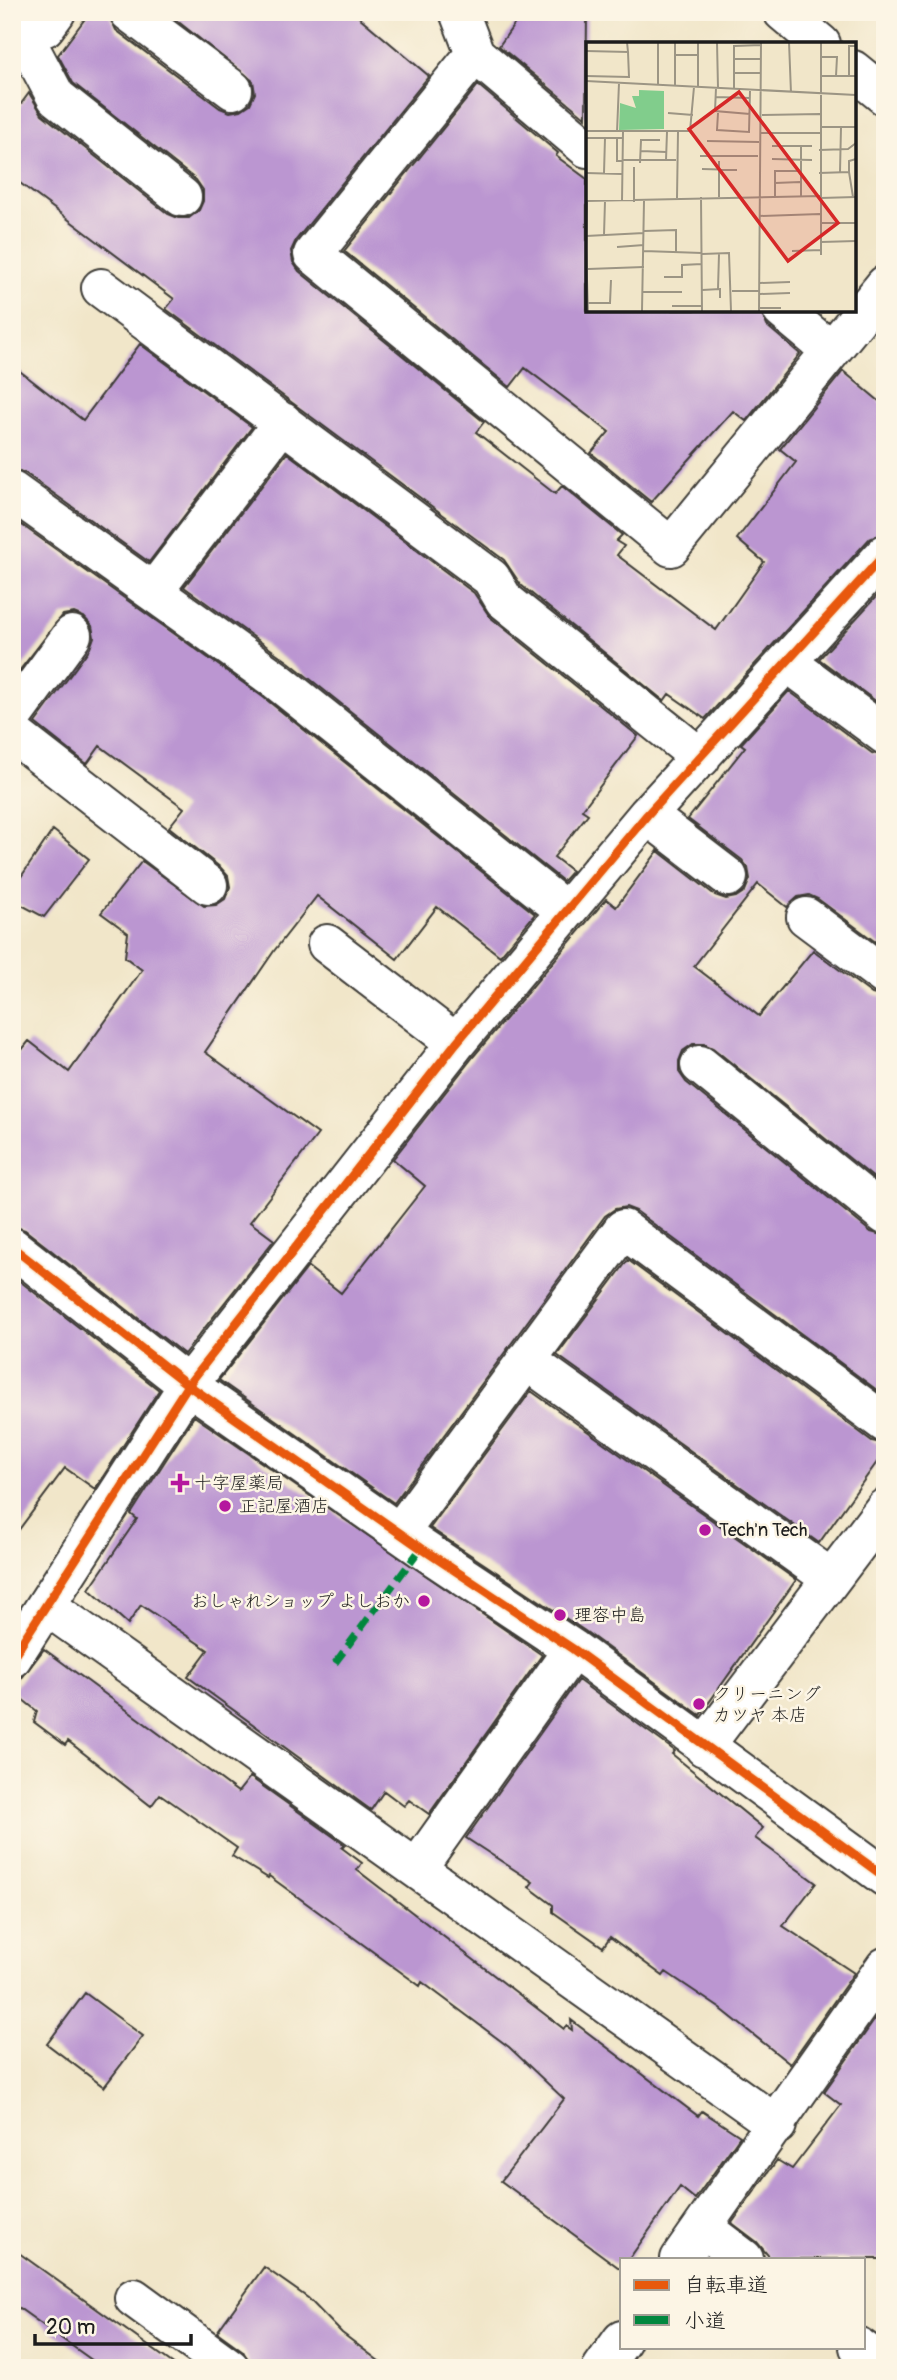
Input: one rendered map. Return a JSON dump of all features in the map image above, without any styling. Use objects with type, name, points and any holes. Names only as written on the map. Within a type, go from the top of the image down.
[{"type":"street","points":[[56,12],[45,27],[16,30],[55,97],[182,197]]},
{"type":"street","points":[[129,12],[233,90]]},
{"type":"street","points":[[459,12],[475,54],[586,147]]},
{"type":"street","points":[[783,12],[819,42]]},
{"type":"street","points":[[475,54],[313,254],[671,547],[885,285]]},
{"type":"street","points":[[855,72],[885,96]]},
{"type":"street","points":[[101,288],[491,578],[504,600],[701,758]]},
{"type":"street","points":[[784,312],[831,351]]},
{"type":"street","points":[[153,592],[283,422]]},
{"type":"street","points":[[12,491],[276,680],[566,911]]},
{"type":"street","points":[[12,1658],[48,1607],[188,1385],[456,1043],[647,815],[885,554]]},
{"type":"street","points":[[12,717],[72,635]]},
{"type":"street","points":[[788,663],[885,735]]},
{"type":"street","points":[[12,733],[208,885]]},
{"type":"street","points":[[647,815],[728,877]]},
{"type":"street","points":[[806,917],[885,976]]},
{"type":"street","points":[[327,944],[456,1043]]},
{"type":"street","points":[[700,1065],[885,1215]]},
{"type":"street","points":[[400,1532],[623,1229],[885,1423]]},
{"type":"street","points":[[12,1247],[188,1385],[573,1649],[885,1877]]},
{"type":"street","points":[[526,1360],[829,1577]]},
{"type":"street","points":[[704,1747],[829,1577],[885,1508]]},
{"type":"street","points":[[48,1607],[418,1867],[777,2125]]},
{"type":"street","points":[[418,1867],[573,1649]]},
{"type":"street","points":[[681,2258],[777,2125],[885,1967]]},
{"type":"street","points":[[703,2228],[743,2258]]},
{"type":"street","points":[[134,2298],[230,2368]]},
{"type":"street","points":[[602,2368],[620,2343]]},
{"type":"street","points":[[860,2348],[885,2366]]},
{"type":"building","points":[[90,12],[108,12],[116,30],[220,108],[230,112],[241,110],[250,104],[255,93],[253,81],[166,12],[353,12],[429,76],[296,240],[291,251],[293,262],[299,271],[484,422],[476,432],[555,494],[562,486],[622,535],[616,541],[624,546],[617,555],[716,630],[764,562],[737,539],[796,462],[780,449],[843,371],[885,406],[885,533],[869,539],[705,719],[669,694],[664,701],[521,585],[504,560],[166,309],[174,299],[12,177],[12,116],[29,93],[42,114],[168,214],[189,218],[199,210],[203,201],[203,190],[196,180],[73,83],[58,55]]},
{"type":"building","points":[[523,12],[587,12],[586,118],[499,46]]},
{"type":"building","points":[[478,85],[558,153],[556,156],[586,178],[586,312],[762,312],[767,326],[800,354],[746,421],[733,411],[651,502],[591,453],[609,432],[525,368],[510,387],[344,251]]},
{"type":"building","points":[[140,344],[252,427],[149,562],[25,473],[12,469],[12,365],[83,420]]},
{"type":"building","points":[[287,453],[474,593],[490,617],[638,736],[582,810],[588,814],[554,857],[572,871],[563,881],[290,663],[184,587]]},
{"type":"building","points":[[12,518],[263,697],[535,914],[500,956],[437,907],[397,959],[317,896],[274,951],[205,1052],[318,1134],[250,1222],[274,1240],[184,1354],[25,1230],[12,1226],[12,1062],[29,1041],[69,1072],[142,970],[125,957],[128,933],[101,913],[142,861],[204,906],[216,905],[225,899],[230,887],[228,876],[221,868],[169,827],[184,808],[100,746],[87,764],[35,723],[90,648],[94,637],[92,626],[84,617],[74,613],[63,615],[12,680]]},
{"type":"building","points":[[885,587],[885,708],[819,659]]},
{"type":"building","points":[[789,691],[872,753],[885,756],[885,949],[818,899],[809,895],[798,897],[787,907],[758,884],[694,966],[759,1016],[813,950],[872,994],[885,997],[885,1187],[713,1048],[704,1044],[693,1044],[683,1051],[679,1072],[686,1082],[871,1232],[885,1236],[885,1396],[636,1211],[626,1207],[615,1209],[605,1216],[394,1503],[219,1380],[308,1267],[341,1293],[425,1186],[393,1159],[473,1057],[606,899],[616,907],[658,851],[715,895],[726,899],[745,891],[750,879],[748,868],[742,860],[688,819],[745,747],[741,744]]},
{"type":"building","points":[[53,830],[89,859],[44,917],[12,900],[12,890]]},
{"type":"building","points":[[628,1260],[872,1441],[885,1444],[885,1451],[819,1543],[557,1355]]},
{"type":"building","points":[[12,1275],[159,1390],[95,1489],[65,1468],[12,1539]]},
{"type":"building","points":[[531,1391],[796,1580],[700,1715],[585,1631],[430,1528]]},
{"type":"building","points":[[194,1416],[542,1655],[429,1814],[409,1800],[404,1806],[384,1791],[371,1810],[188,1677],[208,1650],[141,1605],[128,1624],[89,1589],[137,1519],[131,1514]]},
{"type":"building","points":[[44,1649],[238,1792],[250,1777],[345,1845],[342,1848],[362,1863],[357,1870],[564,2029],[566,2026],[572,2030],[571,2020],[698,2116],[702,2111],[740,2136],[695,2199],[680,2187],[630,2258],[620,2258],[620,2269],[501,2181],[564,2099],[509,2047],[422,1982],[420,1986],[269,1876],[268,1878],[232,1856],[237,1848],[160,1794],[151,1806],[68,1741],[65,1745],[34,1722],[37,1711],[12,1691]]},
{"type":"building","points":[[578,1680],[675,1751],[672,1754],[763,1828],[755,1838],[816,1883],[783,1926],[854,1973],[790,2064],[721,2009],[666,1972],[663,1976],[610,1937],[603,1947],[553,1912],[553,1905],[529,1887],[533,1882],[466,1838]]},
{"type":"building","points":[[85,1993],[143,2036],[104,2087],[47,2044]]},
{"type":"building","points":[[885,2005],[885,2259],[770,2258],[757,2242],[732,2223],[777,2160],[792,2169],[841,2105],[824,2092]]},
{"type":"building","points":[[12,2248],[179,2368],[103,2368],[12,2303]]},
{"type":"building","points":[[264,2267],[308,2298],[342,2333],[388,2368],[251,2368],[243,2351],[217,2332]]},
{"type":"marked path","points":[[335,1663],[421,1548]]},
{"type":"cycle path","points":[[12,1658],[188,1385],[456,1043],[647,815],[885,554]]},
{"type":"cycle path","points":[[12,1247],[188,1385],[421,1548],[573,1649],[885,1877]]},
{"type":"place","name":"十字屋薬局","points":[[180,1483]]},
{"type":"place","name":"正記屋酒店","points":[[225,1506]]},
{"type":"place","name":"Tech'n Tech","points":[[705,1530]]},
{"type":"place","name":"おしゃれショップ よしおか","points":[[424,1601]]},
{"type":"place","name":"理容中島","points":[[560,1615]]},
{"type":"place","name":"クリーニング カツヤ 本店","points":[[699,1704]]}]
